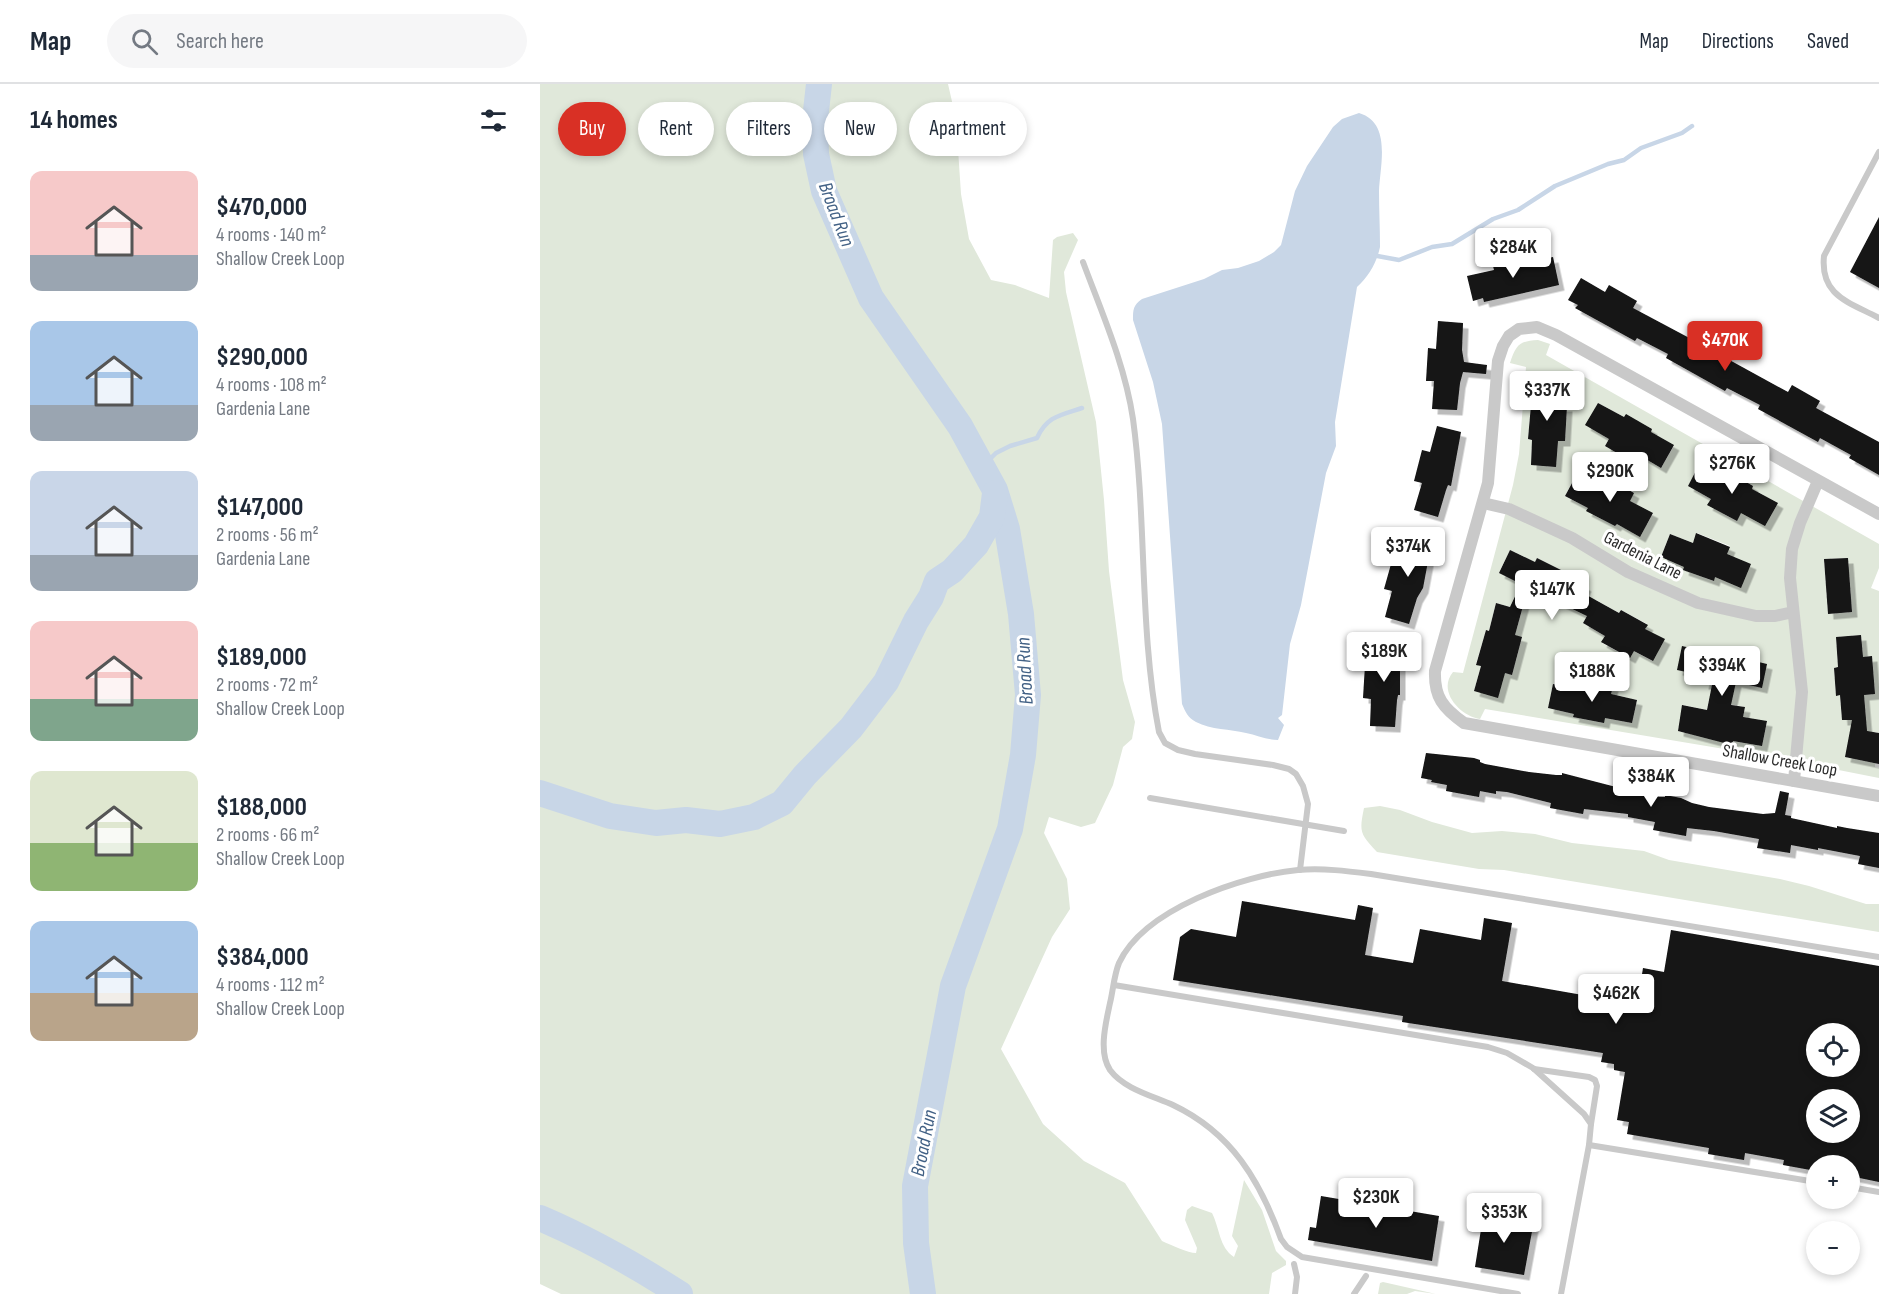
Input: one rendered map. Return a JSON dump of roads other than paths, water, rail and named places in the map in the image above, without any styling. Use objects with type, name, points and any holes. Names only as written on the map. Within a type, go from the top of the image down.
[{"type":"street","name":"Shallow Creek Loop","points":[[1879,514],[1556,335],[1537,327],[1519,328],[1509,336],[1498,361],[1488,483],[1435,671],[1434,684],[1438,698],[1448,712],[1464,723],[1879,796]]},
{"type":"street","points":[[1794,781],[1802,692],[1790,578],[1792,549],[1800,523],[1818,481]]},
{"type":"street","name":"Gardenia Lane","points":[[1483,502],[1509,509],[1572,538],[1628,572],[1698,603],[1756,616],[1793,612]]},
{"type":"lane","points":[[1879,152],[1824,256],[1823,272],[1828,285],[1839,296],[1879,318]]},
{"type":"lane","points":[[1083,262],[1120,365],[1132,416],[1147,632],[1160,732],[1165,743],[1178,750],[1289,768],[1296,774],[1308,798],[1300,870]]},
{"type":"lane","points":[[1150,798],[1344,831]]},
{"type":"lane","points":[[1518,1294],[1296,1255],[1281,1239],[1252,1174],[1222,1139],[1189,1114],[1137,1090],[1121,1080],[1110,1069],[1104,1049],[1105,1038],[1118,965],[1126,951],[1164,916],[1184,904],[1262,876],[1300,870],[1334,869],[1879,957]]},
{"type":"lane","points":[[1114,985],[1488,1047],[1507,1053],[1533,1068],[1584,1114],[1591,1124]]},
{"type":"lane","points":[[1533,1068],[1589,1077],[1595,1080],[1597,1086],[1589,1145],[1561,1294]]},
{"type":"lane","points":[[1589,1145],[1806,1180]]},
{"type":"lane","points":[[1860,1189],[1879,1192]]},
{"type":"lane","points":[[1294,1264],[1295,1294]]},
{"type":"lane","points":[[1354,1294],[1366,1276]]},
{"type":"water","points":[[1359,113],[1369,118],[1376,126],[1382,146],[1379,191],[1380,247],[1372,269],[1357,287],[1335,422],[1336,446],[1326,473],[1301,605],[1290,644],[1282,715],[1278,718],[1284,725],[1278,740],[1274,740],[1202,725],[1189,716],[1182,704],[1162,424],[1153,382],[1133,320],[1133,311],[1142,299],[1204,279],[1222,270],[1238,268],[1259,261],[1274,252],[1281,245],[1295,191],[1307,166],[1333,127],[1342,119]]},
{"type":"waterway","name":"Broad Run","points":[[819,84],[815,120],[816,154],[824,191],[871,298],[960,426],[995,490],[1007,529],[1021,614],[1028,695],[1023,755],[1010,829],[953,986],[915,1186],[916,1243],[923,1294]]},
{"type":"waterway","points":[[1372,255],[1399,260],[1432,247],[1452,244],[1493,219],[1518,210],[1555,186],[1608,164],[1624,160],[1641,148],[1682,133],[1692,126]]},
{"type":"waterway","points":[[983,466],[996,453],[1037,438],[1045,425],[1055,417],[1082,408]]},
{"type":"waterway","points":[[540,793],[610,816],[656,823],[686,820],[720,824],[754,817],[782,803],[805,775],[851,728],[886,682],[916,621],[931,597],[937,581],[952,571],[976,545],[992,517],[995,493]]},
{"type":"waterway","points":[[540,1218],[612,1253],[680,1294]]}]
